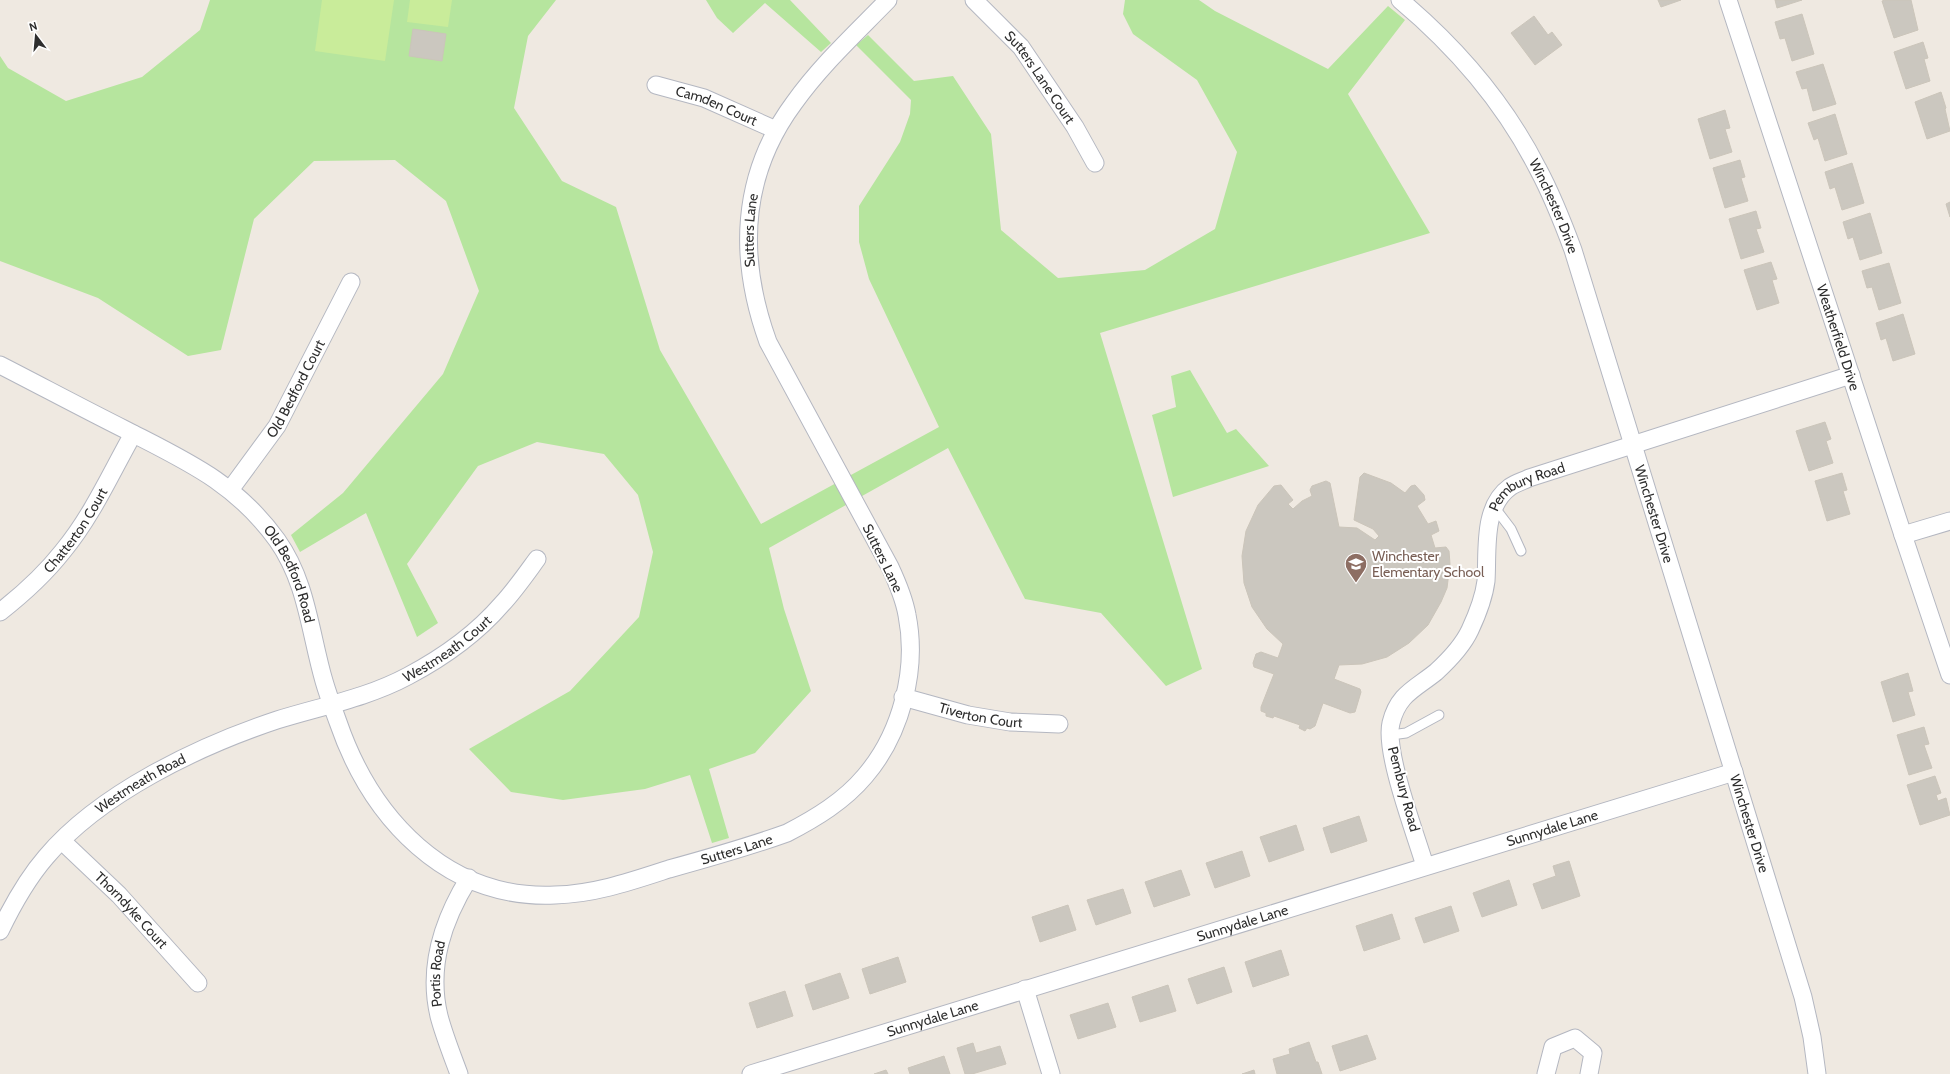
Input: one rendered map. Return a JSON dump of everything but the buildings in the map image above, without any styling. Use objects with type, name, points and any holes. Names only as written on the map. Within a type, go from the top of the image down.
[{"type":"street","name":"Sutters Lane","points":[[469,878],[495,888],[524,894],[553,895],[578,893],[618,885],[787,833],[830,808],[865,776],[890,738],[898,719],[909,672],[910,644],[907,616],[900,588],[890,566],[768,342],[754,297],[749,257],[750,209],[760,165],[776,130],[793,103],[810,82],[888,0]]},
{"type":"street","name":"Sutters Lane Court","points":[[974,0],[1021,47],[1075,127],[1095,163]]},
{"type":"street","name":"Winchester Drive","points":[[1400,0],[1440,36],[1475,74],[1507,116],[1538,168],[1556,205],[1573,250],[1634,445],[1803,997],[1812,1037],[1817,1074]]},
{"type":"street","name":"Weatherfield Drive","points":[[1728,0],[1950,674]]},
{"type":"street","name":"Camden Court","points":[[656,85],[704,98],[776,130]]},
{"type":"street","name":"Old Bedford Court","points":[[230,490],[277,426],[351,282]]},
{"type":"street","name":"Old Bedford Road","points":[[0,365],[191,463],[230,490],[254,510],[279,542],[294,570],[305,598],[324,681],[344,740],[356,767],[371,793],[388,816],[409,840],[425,854],[448,869],[469,878]]},
{"type":"street","name":"Pembury Road","points":[[1425,866],[1391,753],[1390,724],[1404,694],[1436,672],[1454,654],[1470,632],[1480,607],[1486,582],[1486,545],[1490,521],[1497,502],[1510,487],[1529,478],[1851,375]]},
{"type":"street","name":"Chatterton Court","points":[[0,612],[18,598],[48,569],[68,545],[94,506],[133,434]]},
{"type":"street","points":[[1903,535],[1950,521]]},
{"type":"street","name":"Westmeath Court","points":[[332,705],[355,699],[408,676],[453,648],[479,627],[502,605],[537,559]]},
{"type":"street","name":"Tiverton Court","points":[[903,698],[968,715],[1010,722],[1059,724]]},
{"type":"street","name":"Westmeath Road","points":[[0,931],[22,890],[47,856],[62,840],[90,815],[116,797],[190,756],[252,729],[332,705]]},
{"type":"street","name":"Sunnydale Lane","points":[[751,1074],[1734,772]]},
{"type":"street","name":"Thorndyke Court","points":[[62,840],[119,895],[198,983]]},
{"type":"street","name":"Portis Road","points":[[459,1074],[439,1015],[435,993],[435,971],[436,960],[446,921],[469,878]]},
{"type":"street","points":[[1025,990],[1051,1074]]},
{"type":"street","points":[[1546,1074],[1553,1047],[1575,1038],[1593,1053],[1589,1074]]},
{"type":"lane","points":[[1495,508],[1511,529],[1521,551]]},
{"type":"lane","points":[[1391,735],[1406,733],[1439,715]]},
{"type":"green space","points":[[210,0],[556,0],[528,36],[514,108],[562,181],[616,207],[660,350],[761,524],[939,427],[869,279],[859,242],[859,206],[900,142],[910,114],[911,100],[856,45],[868,35],[914,81],[953,76],[991,134],[1001,230],[1058,278],[1145,270],[1215,229],[1237,152],[1197,80],[1133,34],[1123,14],[1125,0],[1199,0],[1215,11],[1328,69],[1388,6],[1405,20],[1348,94],[1430,233],[1100,333],[1202,669],[1166,686],[1101,613],[1025,599],[948,448],[769,548],[784,609],[811,691],[755,753],[709,769],[729,838],[712,843],[690,775],[645,789],[563,800],[511,792],[469,749],[570,691],[639,617],[653,552],[638,495],[604,454],[537,442],[478,466],[407,564],[438,623],[417,637],[366,513],[300,552],[291,535],[343,493],[443,374],[479,291],[446,201],[395,160],[314,161],[254,219],[221,350],[188,356],[98,298],[0,261],[0,56],[8,68],[66,101],[142,77],[200,30]]},
{"type":"green space","points":[[322,0],[394,0],[385,61],[315,51]]},
{"type":"green space","points":[[410,0],[452,0],[448,27],[407,22]]},
{"type":"green space","points":[[706,0],[790,0],[831,43],[821,52],[765,3],[733,33],[717,18]]},
{"type":"green space","points":[[1190,370],[1227,433],[1236,429],[1269,466],[1173,497],[1152,415],[1176,407],[1171,376]]},
{"type":"place","name":"Winchester Elementary School","points":[[1356,584]]}]
